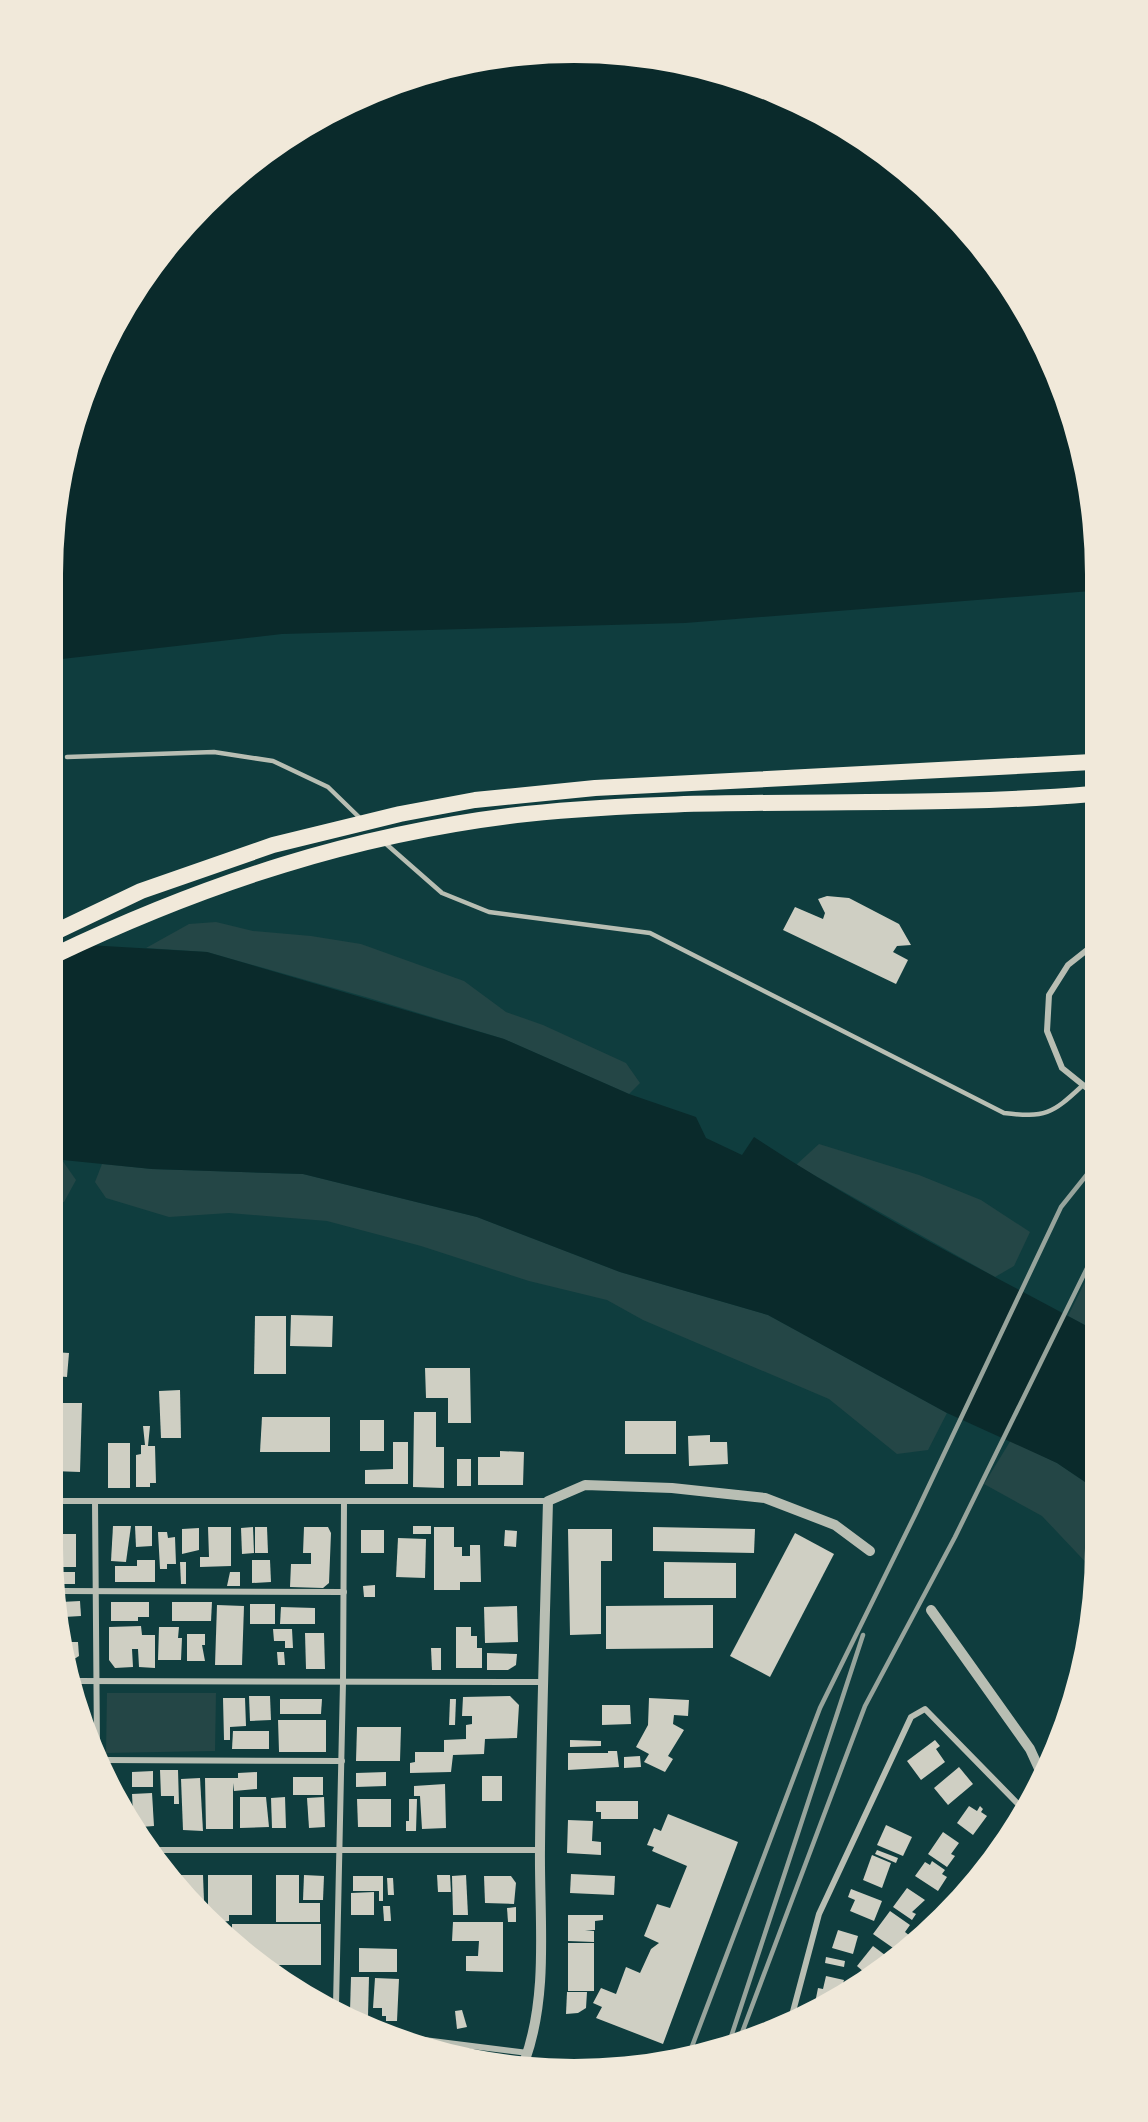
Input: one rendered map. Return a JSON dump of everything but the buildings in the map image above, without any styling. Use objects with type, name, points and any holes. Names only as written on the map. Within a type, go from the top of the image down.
[{"type":"highway","points":[[63,928],[141,891],[262,848],[400,814],[475,800],[595,788],[1085,762]]},
{"type":"highway","points":[[63,951],[159,907],[286,863],[345,846],[478,822],[564,811],[659,806],[1085,795]]},
{"type":"street","points":[[1085,952],[1068,965],[1049,995],[1047,1031],[1062,1068],[1085,1088]]},
{"type":"street","points":[[63,1501],[548,1501],[585,1485],[672,1488],[765,1498],[835,1525],[870,1551]]},
{"type":"street","points":[[95,1501],[98,1732]]},
{"type":"street","points":[[336,2000],[342,1761],[344,1501]]},
{"type":"street","points":[[526,2057],[541,1966],[540,1850],[548,1501]]},
{"type":"street","points":[[65,1591],[344,1592]]},
{"type":"street","points":[[931,1610],[1030,1749],[1037,1764]]},
{"type":"street","points":[[80,1681],[543,1682]]},
{"type":"street","points":[[794,2009],[819,1914],[911,1717],[925,1709],[1017,1803]]},
{"type":"street","points":[[110,1761],[342,1761]]},
{"type":"street","points":[[162,1850],[540,1850]]},
{"type":"street","points":[[468,2048],[522,2056]]},
{"type":"lane","points":[[67,757],[214,752],[273,760],[328,787],[370,829]]},
{"type":"lane","points":[[379,837],[442,893],[489,912],[650,933],[1004,1113],[1035,1117],[1059,1108],[1082,1086]]},
{"type":"shaded area","points":[[574,63],[641,67],[706,80],[738,90],[770,102],[830,131],[858,149],[911,190],[958,237],[979,263],[999,290],[1032,348],[1046,378],[1068,442],[1081,507],[1085,591],[685,623],[282,634],[63,659],[64,541],[67,507],[80,442],[102,378],[131,318],[169,263],[213,213],[263,169],[319,131],[378,102],[442,80],[507,67],[541,64]]},
{"type":"shaded area","points":[[216,922],[253,931],[311,936],[361,944],[464,981],[506,1012],[543,1025],[626,1063],[640,1083],[629,1094],[504,1039],[369,998],[207,952],[146,948],[189,924]]},
{"type":"shaded area","points":[[63,944],[207,952],[504,1039],[629,1094],[696,1117],[706,1138],[742,1155],[754,1137],[879,1213],[1085,1325],[1085,1482],[1057,1463],[947,1413],[768,1315],[620,1272],[477,1217],[303,1174],[152,1169],[63,1160]]},
{"type":"shaded area","points":[[819,1144],[919,1175],[981,1200],[1030,1232],[1014,1266],[995,1277],[796,1165]]},
{"type":"shaded area","points":[[63,1161],[76,1180],[63,1202]]},
{"type":"shaded area","points":[[102,1164],[152,1169],[303,1174],[477,1217],[620,1272],[768,1315],[947,1413],[928,1450],[897,1454],[829,1399],[643,1320],[607,1300],[529,1281],[421,1246],[327,1221],[229,1213],[169,1217],[106,1198],[95,1182]]},
{"type":"shaded area","points":[[1085,1282],[1085,1325],[1068,1316]]},
{"type":"shaded area","points":[[1011,1440],[1057,1463],[1085,1482],[1085,1561],[1042,1516],[984,1484]]},
{"type":"shaded area","points":[[107,1693],[216,1693],[215,1751],[106,1753]]},
{"type":"railway","points":[[693,2045],[820,1708],[916,1513],[1061,1207],[1085,1177]]},
{"type":"railway","points":[[743,2030],[865,1706],[955,1537],[1085,1272]]},
{"type":"railway","points":[[732,2034],[863,1635]]}]
